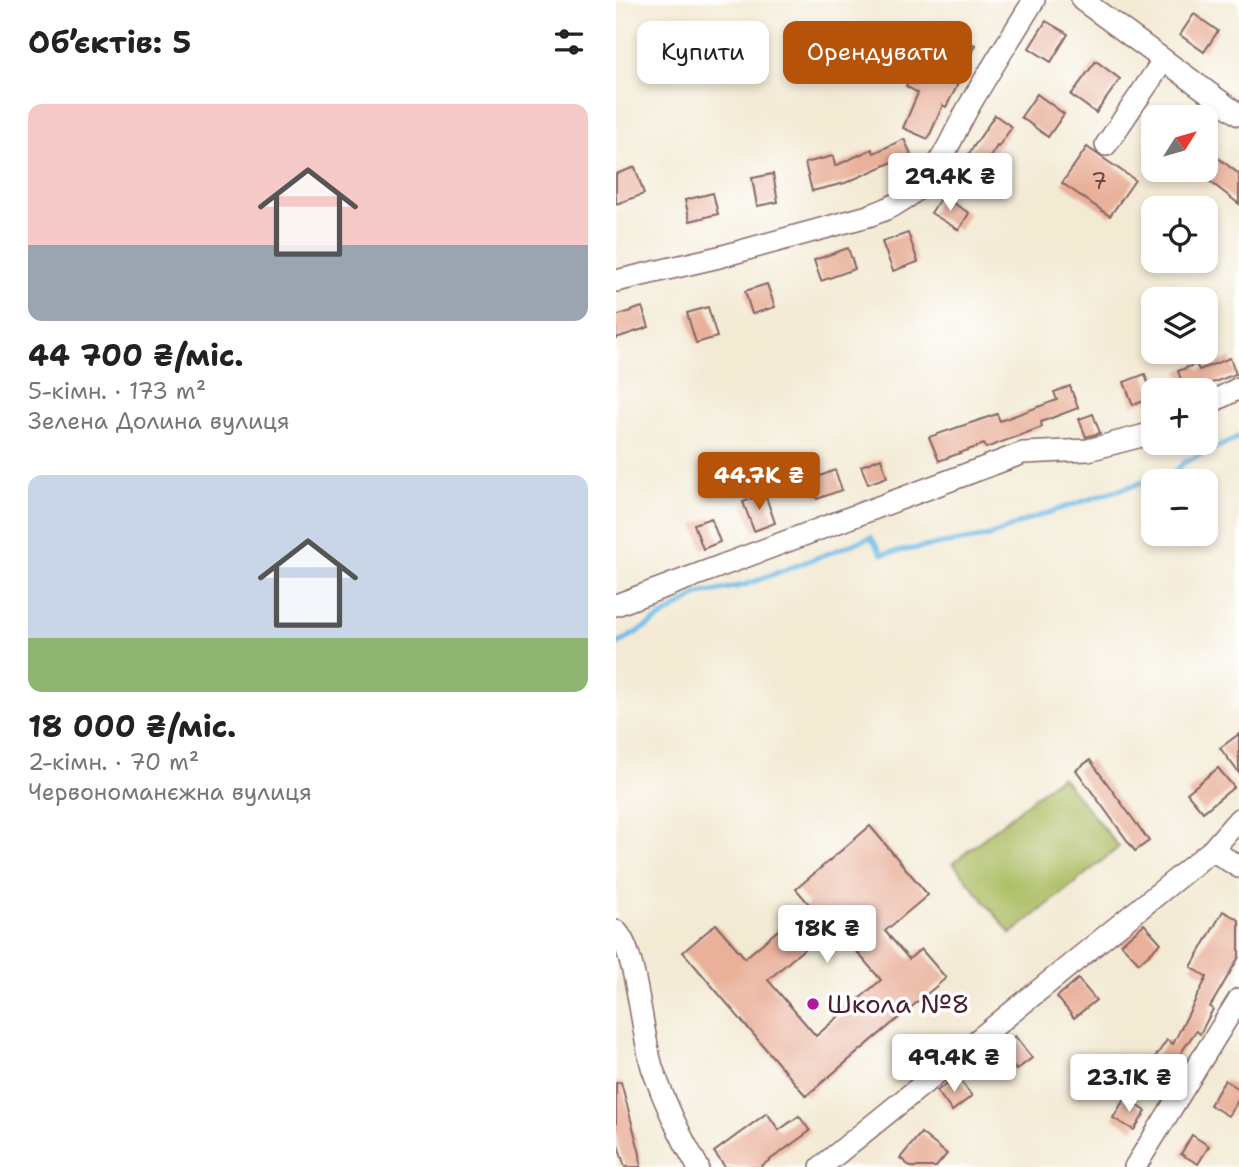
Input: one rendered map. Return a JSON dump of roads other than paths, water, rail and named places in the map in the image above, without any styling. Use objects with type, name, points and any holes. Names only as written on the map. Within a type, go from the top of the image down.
[{"type":"street","points":[[616,281],[719,257],[868,216],[905,199],[934,171],[971,102],[1034,0]]},
{"type":"street","points":[[1082,0],[1239,115]]},
{"type":"street","points":[[1105,145],[1163,61]]},
{"type":"street","points":[[1218,398],[1239,387]]},
{"type":"street","points":[[616,605],[1023,453],[1088,450],[1141,436]]},
{"type":"street","points":[[821,1167],[1212,850],[1239,819]]},
{"type":"street","points":[[1212,850],[1239,867]]},
{"type":"street","points":[[616,931],[622,937],[633,971],[652,1068],[682,1140],[698,1167]]},
{"type":"street","points":[[1135,1167],[1239,999]]},
{"type":"waterway","points":[[616,645],[699,594],[745,585],[871,537],[882,554],[990,536],[1030,519],[1108,493],[1151,480],[1166,479],[1185,462],[1239,437]]},
{"type":"place","name":"Школа №8","points":[[813,1004]]}]
